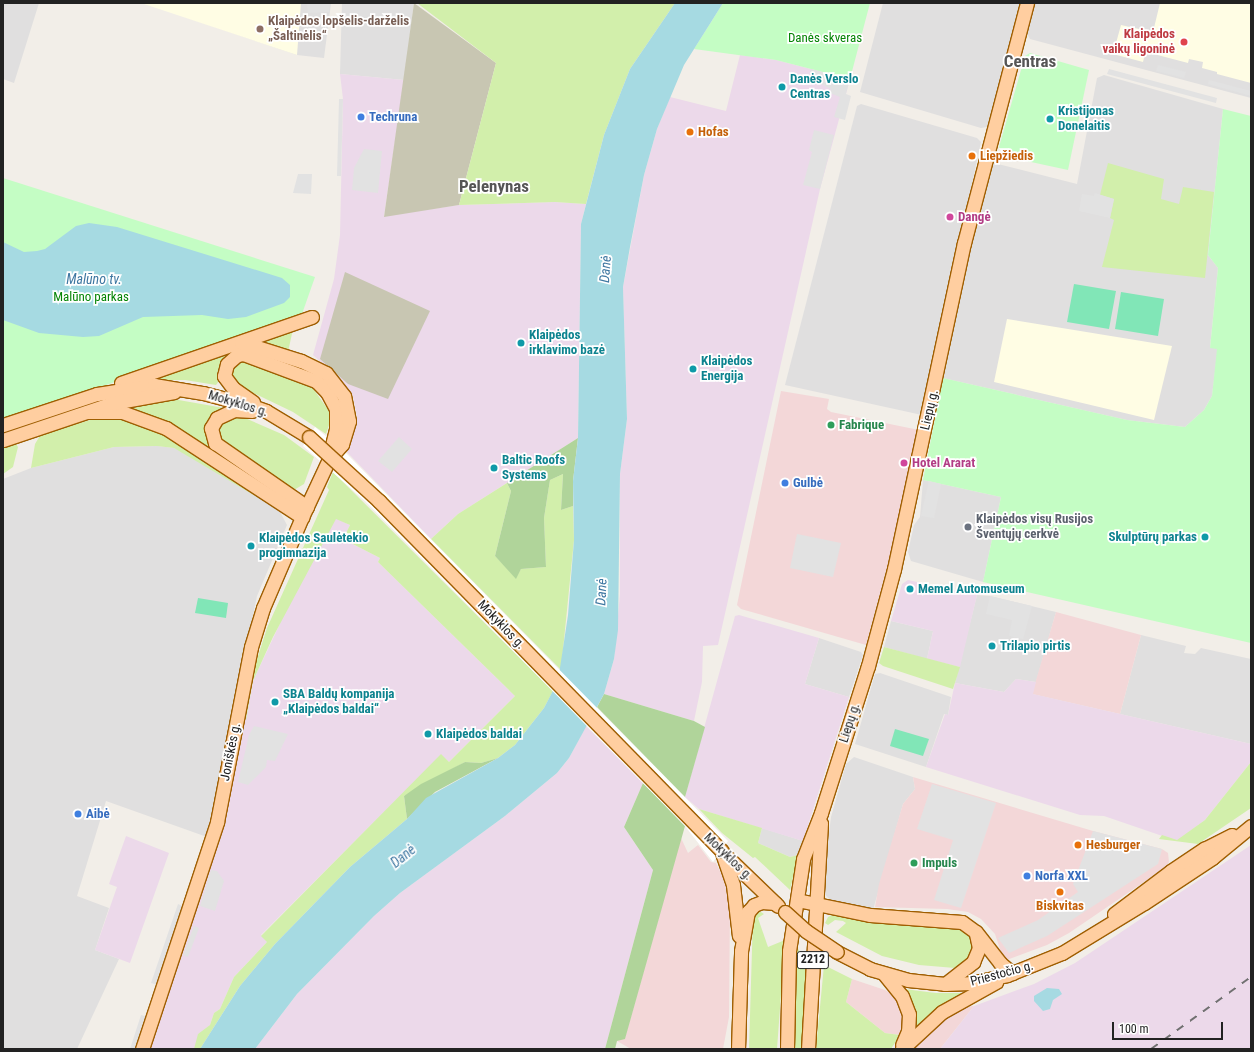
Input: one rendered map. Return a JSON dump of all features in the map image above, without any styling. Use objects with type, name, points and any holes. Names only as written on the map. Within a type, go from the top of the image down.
[{"type":"main road","name":"Liepų g.","points":[[787,1049],[789,952],[803,859],[821,813],[868,666],[894,569],[964,243],[1027,3]]},
{"type":"main road","points":[[97,394],[312,317]]},
{"type":"main road","points":[[241,342],[300,367]]},
{"type":"main road","points":[[266,412],[233,388],[226,381],[224,371],[231,359],[243,354],[300,367]]},
{"type":"main road","name":"Joniškės g.","points":[[142,1049],[216,822],[259,621],[304,512],[329,459],[336,429],[336,409],[322,386],[300,367]]},
{"type":"main road","name":"Mokyklos g.","points":[[3,425],[97,394],[154,385],[229,399],[266,412],[309,437],[379,501],[721,850],[785,912]]},
{"type":"main road","name":"Mokyklos g.","points":[[3,440],[25,434],[87,412],[136,398],[184,391]]},
{"type":"main road","points":[[266,412],[234,410],[224,413],[211,428],[213,439],[218,446],[304,512]]},
{"type":"main road","points":[[87,412],[122,412],[166,428],[304,512]]},
{"type":"main road","points":[[19,419],[25,434]]},
{"type":"main road","name":"Liepų g.","points":[[808,1049],[821,813]]},
{"type":"main road","name":"Priestočio g.","points":[[785,912],[806,932],[837,952],[884,974],[945,984],[970,983],[1010,974],[1045,962],[1086,937],[1138,893],[1194,862],[1251,826]]},
{"type":"main road","points":[[721,850],[733,885],[741,951]]},
{"type":"main road","points":[[797,900],[870,916],[954,920],[966,924],[976,932],[1010,974],[942,1012],[901,1049]]},
{"type":"main road","points":[[738,1049],[741,951],[748,912],[754,905],[762,902],[775,903]]},
{"type":"main road","points":[[945,984],[973,962],[979,948],[976,932]]},
{"type":"main road","points":[[884,974],[902,996],[909,1014],[908,1031],[901,1049]]},
{"type":"shaded area","points":[[3,3],[39,3],[14,83],[3,79]]},
{"type":"shaded area","name":"Klaipėdos lopšelis-darželis „Šaltinėlis“","points":[[144,3],[331,3],[324,58],[297,55]]},
{"type":"shaded area","name":"Klaipėdos lopšelis-darželis „Šaltinėlis“","points":[[301,3],[297,55],[144,4]]},
{"type":"shaded area","points":[[307,3],[330,3],[329,12],[308,13]]},
{"type":"shaded area","points":[[342,3],[414,3],[404,80],[340,74]]},
{"type":"shaded area","points":[[414,3],[496,63],[459,205],[384,217]]},
{"type":"shaded area","points":[[883,3],[1022,3],[987,127],[981,128],[860,92]]},
{"type":"shaded area","points":[[1034,3],[1251,3],[1251,98],[1030,39],[1026,32]]},
{"type":"shaded area","name":"Klaipėdos vaikų ligoninė","points":[[1160,3],[1251,3],[1251,83],[1217,74],[1217,72],[1202,68],[1203,62],[1189,59],[1188,63],[1150,53],[1145,54],[1143,62],[1113,54],[1121,25],[1153,32]]},
{"type":"shaded area","points":[[740,55],[776,60],[850,79],[820,189],[718,645],[703,646],[702,682],[694,721],[604,694],[614,659],[620,594],[620,474],[627,419],[623,287],[644,175],[657,129],[670,97],[726,111]]},
{"type":"shaded area","points":[[1158,65],[1186,72],[1184,78],[1156,71]]},
{"type":"shaded area","points":[[811,69],[850,79],[846,94],[851,96],[845,120],[834,117],[840,97],[830,93],[831,89],[809,78]]},
{"type":"shaded area","points":[[1109,69],[1217,98],[1216,103],[1107,74]]},
{"type":"shaded area","points":[[340,74],[404,80],[384,216],[459,205],[555,202],[586,204],[581,224],[578,438],[458,514],[431,539],[344,449],[357,417],[353,396],[340,379],[313,355],[334,279],[340,235],[343,99]]},
{"type":"shaded area","points":[[1104,75],[1223,109],[1208,255],[1218,268],[1210,348],[1218,348],[1212,396],[1204,410],[1185,427],[1127,420],[943,378],[989,166],[994,163],[1077,184],[1097,78]]},
{"type":"shaded area","points":[[1209,80],[1251,91],[1251,96],[1208,84]]},
{"type":"shaded area","points":[[339,99],[343,99],[341,176],[337,176]]},
{"type":"shaded area","points":[[861,104],[977,138],[981,142],[922,415],[785,385],[857,106]]},
{"type":"shaded area","points":[[814,130],[834,135],[820,189],[803,185],[812,152],[809,150]]},
{"type":"shaded area","points":[[364,149],[382,151],[378,193],[352,190],[354,168]]},
{"type":"shaded area","points":[[298,174],[312,174],[311,194],[293,193]]},
{"type":"shaded area","points":[[1095,193],[1114,199],[1110,218],[1079,211],[1082,194],[1094,196]]},
{"type":"shaded area","points":[[345,272],[430,311],[388,399],[348,384],[320,359]]},
{"type":"shaded area","points":[[1007,319],[1172,346],[1154,420],[994,382]]},
{"type":"shaded area","points":[[781,391],[829,399],[827,409],[831,412],[919,430],[893,545],[866,645],[741,609],[737,605]]},
{"type":"shaded area","points":[[399,437],[412,449],[392,472],[378,461]]},
{"type":"shaded area","points":[[157,446],[174,448],[189,455],[279,510],[287,525],[257,596],[207,837],[106,801],[77,896],[109,908],[95,950],[119,959],[77,1049],[3,1049],[3,479],[31,468],[114,447]]},
{"type":"shaded area","points":[[923,480],[1001,497],[983,582],[911,561],[908,552],[914,525],[920,517]]},
{"type":"shaded area","points":[[929,481],[941,484],[934,518],[921,516]]},
{"type":"shaded area","points":[[336,518],[350,525],[343,539],[380,558],[378,562],[515,696],[449,762],[441,755],[261,935],[267,942],[234,977],[220,1009],[214,1013],[210,1025],[194,1049],[147,1049],[167,985],[199,903],[233,782],[253,681],[291,600]]},
{"type":"shaded area","points":[[797,534],[841,543],[833,577],[790,568]]},
{"type":"shaded area","points":[[908,580],[977,595],[960,667],[927,659],[933,631],[891,621],[902,584]]},
{"type":"shaded area","points":[[977,595],[990,596],[1056,612],[1036,682],[1016,679],[1004,692],[955,683]]},
{"type":"shaded area","points":[[990,596],[1032,606],[1023,639],[1009,636],[1012,620],[986,614]]},
{"type":"shaded area","points":[[1056,612],[1141,635],[1120,714],[1032,694]]},
{"type":"shaded area","points":[[739,615],[819,638],[805,684],[849,697],[803,841],[699,809],[685,797],[735,616]]},
{"type":"shaded area","points":[[891,621],[933,631],[927,659],[884,647]]},
{"type":"shaded area","points":[[1141,635],[1186,646],[1184,653],[1195,654],[1201,648],[1251,659],[1251,744],[1120,714]]},
{"type":"shaded area","points":[[819,638],[861,652],[863,655],[849,697],[805,684]]},
{"type":"shaded area","points":[[880,673],[951,697],[948,715],[944,714],[926,767],[855,744],[875,674]]},
{"type":"shaded area","points":[[1016,679],[1036,682],[1033,694],[1251,744],[1251,762],[1205,820],[1177,841],[1104,816],[1080,815],[926,767],[945,714],[948,715],[955,683],[1004,692]]},
{"type":"shaded area","points":[[254,726],[288,734],[275,761],[267,760],[266,767],[248,785],[238,782],[249,735]]},
{"type":"shaded area","points":[[586,726],[643,783],[624,827],[653,870],[605,1049],[255,1049],[297,994],[374,916],[400,893],[505,816],[557,773],[569,758]]},
{"type":"shaded area","points":[[854,757],[913,777],[915,789],[903,804],[873,910],[830,900],[822,891],[831,817],[846,764]]},
{"type":"shaded area","points":[[913,777],[1093,831],[1162,849],[1168,853],[1169,862],[1166,867],[1069,933],[1047,945],[1004,961],[995,934],[981,919],[968,912],[947,909],[875,907],[879,884],[903,804],[915,789]]},
{"type":"shaded area","points":[[932,784],[996,803],[961,908],[934,900],[953,840],[917,829]]},
{"type":"shaded area","points":[[762,828],[803,841],[798,855],[790,857],[758,843]]},
{"type":"shaded area","points":[[1093,831],[1162,849],[1158,864],[1047,936],[1009,953],[998,938],[1038,920],[1078,892],[1073,884]]},
{"type":"shaded area","points":[[126,836],[169,853],[130,963],[95,950],[117,887],[109,884]]},
{"type":"shaded area","points":[[681,838],[688,853],[698,845],[711,862],[716,863],[727,886],[730,904],[729,1017],[723,1049],[631,1049],[617,1041],[625,1038]]},
{"type":"shaded area","points":[[1251,845],[1251,1049],[940,1049],[974,1006],[1034,984],[1075,963]]},
{"type":"shaded area","points":[[211,870],[217,871],[224,881],[215,911],[200,906]]},
{"type":"shaded area","points":[[178,904],[185,907],[158,985],[151,983]]},
{"type":"shaded area","points":[[194,926],[199,928],[188,957],[183,955]]},
{"type":"shaded area","points":[[852,979],[885,990],[895,996],[904,1012],[900,1035],[885,1033],[846,1002]]},
{"type":"shaded area","points":[[974,1006],[940,1049],[910,1049],[927,1029],[962,1007]]},
{"type":"shaded area","points":[[141,1015],[148,1017],[137,1049],[130,1049]]},
{"type":"green space","points":[[417,3],[675,3],[630,69],[604,135],[586,204],[555,202],[459,205],[496,63]]},
{"type":"green space","name":"Danės skveras","points":[[723,3],[870,3],[850,79],[776,60],[694,49]]},
{"type":"green space","points":[[1030,53],[1089,70],[1068,170],[1004,156],[999,147],[1025,56]]},
{"type":"green space","points":[[1223,109],[1251,116],[1251,643],[983,582],[1001,497],[923,480],[943,378],[1127,420],[1185,427],[1204,410],[1212,396],[1217,349],[1210,348],[1218,268],[1208,255]]},
{"type":"green space","points":[[1108,163],[1164,179],[1161,199],[1179,204],[1183,187],[1214,192],[1205,278],[1102,267],[1114,220],[1110,218],[1114,199],[1100,195]]},
{"type":"green space","name":"Malūno parkas","points":[[3,178],[315,277],[302,314],[298,318],[3,421]]},
{"type":"green space","points":[[1074,284],[1116,291],[1109,329],[1067,322]]},
{"type":"green space","points":[[1121,292],[1164,299],[1158,336],[1115,329]]},
{"type":"green space","points":[[293,329],[288,352],[261,343],[261,340]]},
{"type":"green space","points":[[228,351],[251,352],[220,365],[217,374],[219,381],[216,385],[185,380],[147,380]]},
{"type":"green space","points":[[240,358],[312,387],[329,411],[330,422],[326,434],[293,412],[235,384],[231,380],[230,365]]},
{"type":"green space","points":[[173,399],[224,408],[208,434],[291,500],[121,408],[150,400]]},
{"type":"green space","points":[[108,415],[148,425],[279,507],[279,510],[174,448],[157,446],[114,447],[31,468],[35,444],[41,434]]},
{"type":"green space","points":[[233,416],[245,418],[284,435],[314,457],[304,484],[294,490],[221,445],[215,432],[219,422]]},
{"type":"green space","points":[[578,438],[573,481],[573,506],[561,510],[563,474],[550,480],[544,518],[546,567],[521,569],[516,579],[495,556],[511,491],[507,483]]},
{"type":"green space","points":[[16,444],[18,447],[13,467],[3,474],[3,448]]},
{"type":"green space","points":[[333,472],[553,691],[544,708],[515,745],[498,758],[481,763],[465,762],[404,796],[407,819],[350,867],[275,944],[240,986],[200,1049],[194,1049],[198,1034],[210,1025],[214,1013],[220,1009],[234,977],[267,942],[261,936],[441,754],[449,762],[515,696],[378,562],[380,558],[343,539],[350,525],[336,519],[273,637],[253,681],[246,720],[244,718],[252,675],[267,628],[329,490],[327,487]]},
{"type":"green space","points":[[563,474],[561,510],[573,506],[574,540],[561,670],[431,539],[458,514],[507,483],[511,491],[495,556],[516,578],[521,569],[546,567],[544,518],[550,480]]},
{"type":"green space","points":[[198,598],[228,603],[226,618],[195,613]]},
{"type":"green space","points":[[884,647],[960,667],[953,689],[883,666],[879,663]]},
{"type":"green space","points":[[604,694],[694,721],[705,727],[685,797],[597,707]]},
{"type":"green space","points":[[895,729],[929,739],[923,756],[890,746]]},
{"type":"green space","points":[[498,758],[435,792],[407,819],[404,796],[421,784],[465,762],[481,763]]},
{"type":"green space","points":[[1251,762],[1251,808],[1198,844],[1159,839],[1162,835],[1177,840],[1205,820]]},
{"type":"green space","points":[[643,783],[685,826],[625,1039],[617,1041],[615,1049],[605,1049],[653,870],[624,827]]},
{"type":"green space","points":[[699,809],[762,828],[758,843],[790,857],[798,855],[790,890],[755,857],[753,858],[722,833]]},
{"type":"green space","points":[[758,910],[764,914],[758,918],[768,947],[785,940],[777,1049],[749,1049],[753,916]]},
{"type":"green space","points":[[832,915],[879,922],[955,926],[966,930],[973,940],[973,954],[955,968],[919,965],[882,956],[836,932],[846,923],[843,921],[835,920],[828,925],[825,923],[828,917]]},
{"type":"green space","points":[[797,948],[807,959],[802,1049],[794,1049]]},
{"type":"green space","points":[[824,965],[852,979],[846,1002],[885,1033],[900,1035],[891,1049],[816,1049]]},
{"type":"green space","points":[[904,989],[936,993],[970,993],[914,1030]]},
{"type":"water","name":"Danė","points":[[675,3],[723,3],[684,65],[657,129],[644,175],[623,287],[627,419],[620,474],[618,630],[614,659],[604,694],[569,758],[557,773],[505,816],[400,893],[374,916],[297,994],[255,1049],[200,1049],[240,986],[275,944],[350,867],[407,819],[426,798],[498,758],[515,745],[544,708],[558,681],[568,615],[574,540],[573,481],[578,438],[581,224],[604,135],[630,69]]},
{"type":"water","name":"Malūno tv.","points":[[89,223],[117,227],[282,278],[290,285],[290,297],[284,303],[246,317],[228,319],[202,315],[143,317],[99,336],[83,337],[39,333],[3,320],[3,242],[24,252],[37,251],[45,249],[76,226]]},
{"type":"water","points":[[1047,988],[1059,989],[1062,994],[1053,1000],[1050,1009],[1043,1011],[1034,1001],[1034,996]]},
{"type":"pier","points":[[315,427],[347,454],[728,841],[713,862],[685,826],[523,661],[365,501],[303,446]]},
{"type":"railway","points":[[1151,1049],[1251,977]]},
{"type":"place","name":"Klaipėdos lopšelis-darželis „Šaltinėlis“","points":[[260,29]]},
{"type":"place","name":"Klaipėdos vaikų ligoninė","points":[[1184,42]]},
{"type":"place","name":"Danės Verslo Centras","points":[[782,87]]},
{"type":"place","name":"Techruna","points":[[361,117]]},
{"type":"place","name":"Kristijonas Donelaitis","points":[[1050,119]]},
{"type":"place","name":"Hofas","points":[[690,132]]},
{"type":"place","name":"Liepžiedis","points":[[972,156]]},
{"type":"place","name":"Dangė","points":[[950,217]]},
{"type":"place","name":"Klaipėdos irklavimo bazė","points":[[521,343]]},
{"type":"place","name":"Klaipėdos Energija","points":[[693,369]]},
{"type":"place","name":"Fabrique","points":[[831,425]]},
{"type":"place","name":"Hotel Ararat","points":[[904,463]]},
{"type":"place","name":"Baltic Roofs Systems","points":[[494,468]]},
{"type":"place","name":"Gulbė","points":[[785,483]]},
{"type":"place","name":"Klaipėdos visų Rusijos Šventųjų cerkvė","points":[[968,527]]},
{"type":"place","name":"Skulptūrų parkas","points":[[1205,537]]},
{"type":"place","name":"Klaipėdos Saulėtekio progimnazija","points":[[251,546]]},
{"type":"place","name":"Memel Automuseum","points":[[910,589]]},
{"type":"place","name":"Trilapio pirtis","points":[[992,646]]},
{"type":"place","name":"SBA Baldų kompanija „Klaipėdos baldai“","points":[[275,702]]},
{"type":"place","name":"Klaipėdos baldai","points":[[428,734]]},
{"type":"place","name":"Aibė","points":[[78,814]]},
{"type":"place","name":"Hesburger","points":[[1078,845]]},
{"type":"place","name":"Impuls","points":[[914,863]]},
{"type":"place","name":"Norfa XXL","points":[[1027,876]]},
{"type":"place","name":"Biskvitas","points":[[1060,892]]},
{"type":"district","name":"Centras","points":[[1030,62]]},
{"type":"district","name":"Pelenynas","points":[[494,187]]}]
